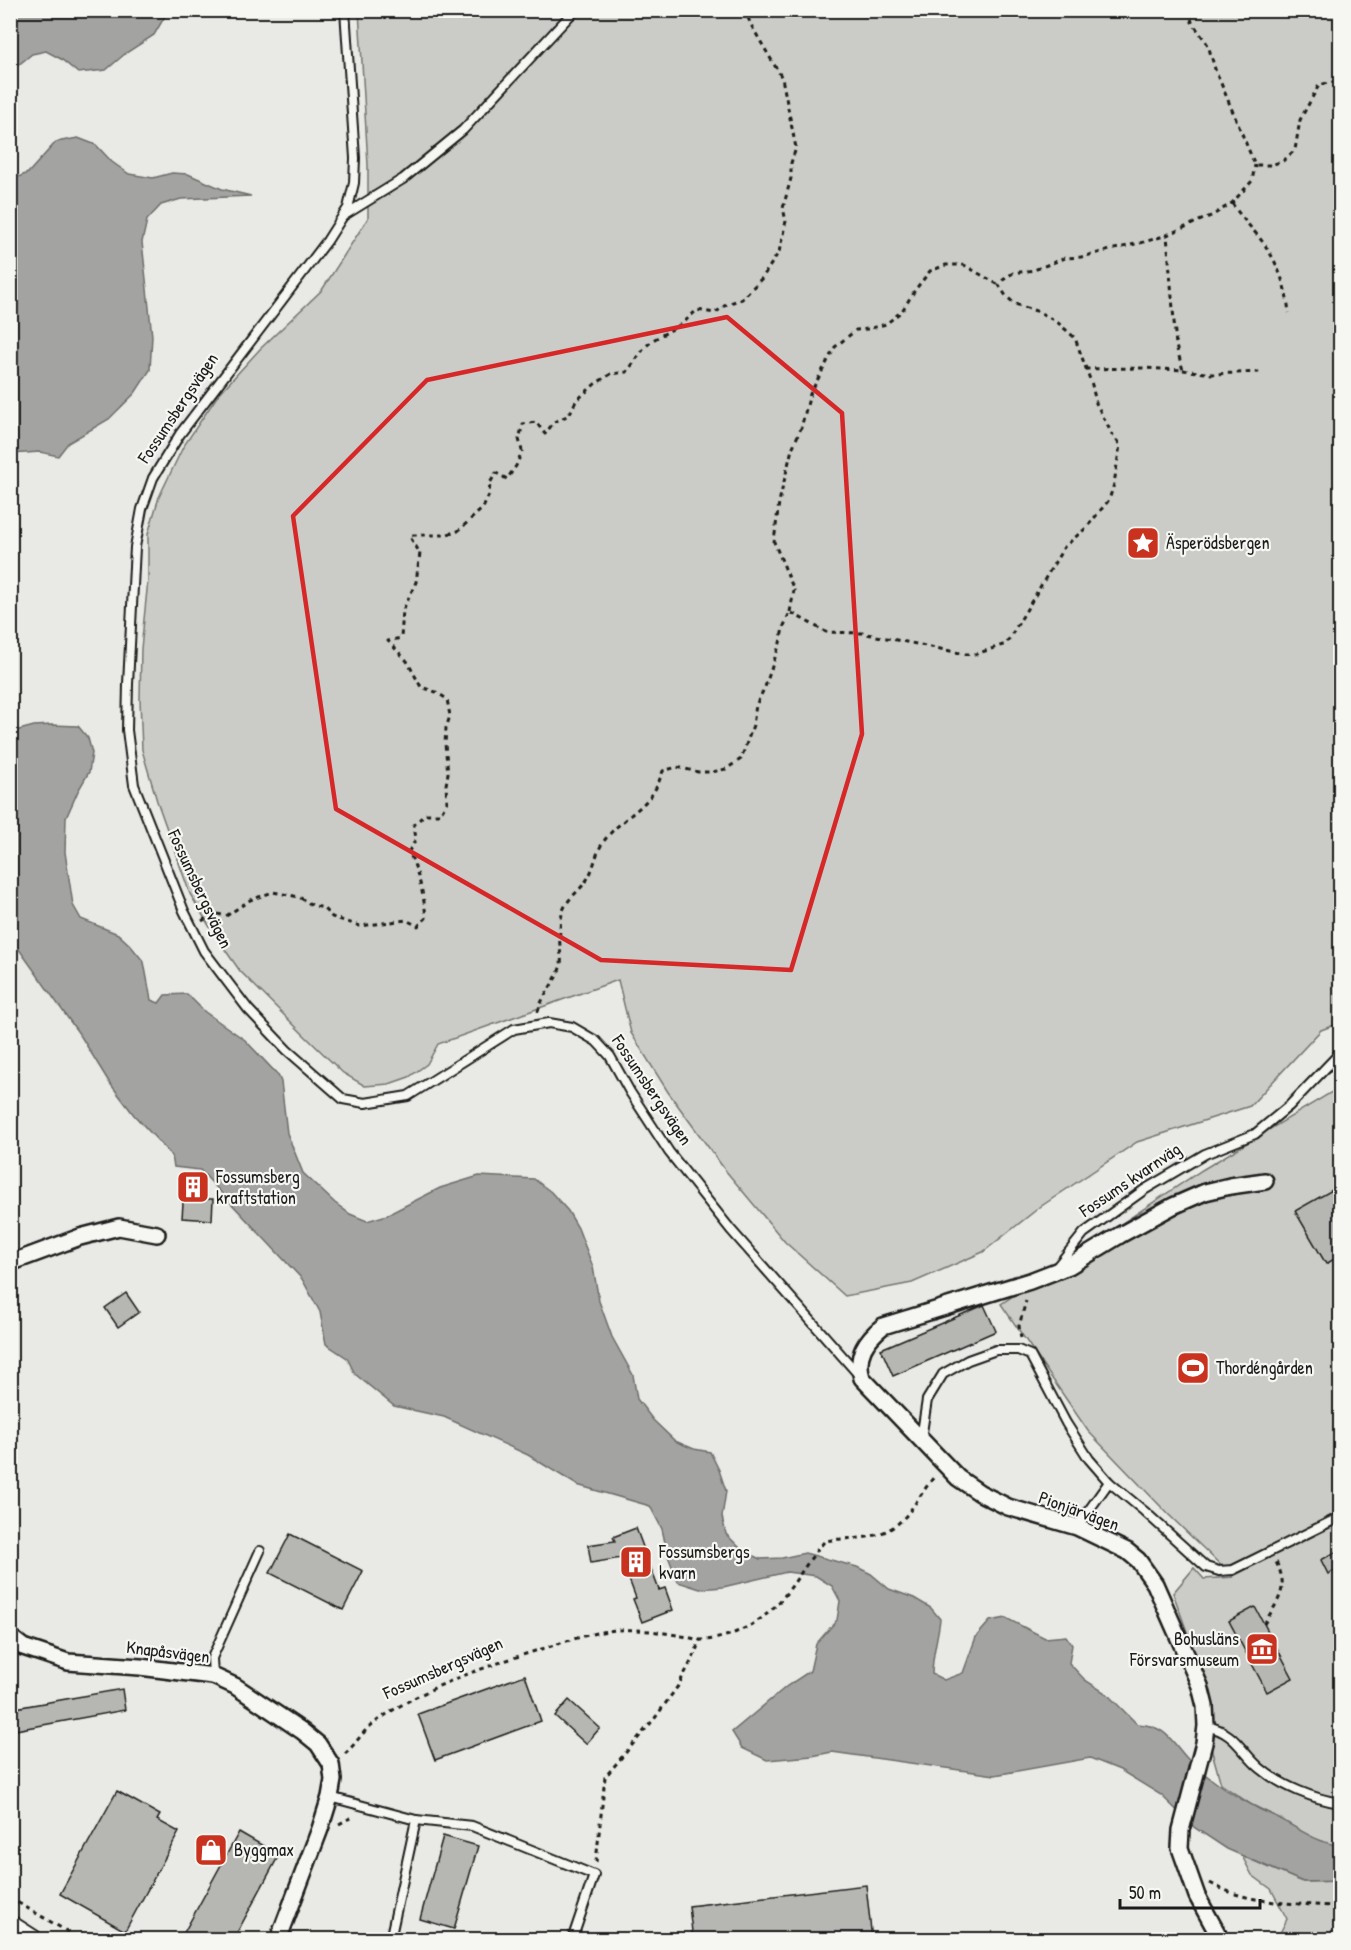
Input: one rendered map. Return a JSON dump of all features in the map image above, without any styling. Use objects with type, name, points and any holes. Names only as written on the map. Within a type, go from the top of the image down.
[{"type":"street","points":[[1052,1272],[1069,1266],[1119,1235],[1205,1192],[1265,1181]]},
{"type":"street","points":[[10,1263],[80,1237],[119,1227],[157,1234]]},
{"type":"street","name":"Fossums kvarnväg","points":[[862,1378],[859,1368],[862,1353],[869,1337],[883,1326],[1030,1281],[1052,1272]]},
{"type":"street","name":"Pionjärvägen","points":[[862,1378],[958,1478],[1008,1507],[1077,1527],[1127,1551],[1138,1560],[1155,1584],[1200,1686],[1205,1706],[1204,1743],[1181,1830],[1180,1848],[1197,1896],[1221,1940]]},
{"type":"street","name":"Knapåsvägen","points":[[10,1637],[22,1647],[68,1662],[140,1666],[213,1676],[235,1686],[302,1731],[318,1744],[331,1764]]},
{"type":"street","points":[[278,1940],[330,1797],[333,1780],[331,1764]]},
{"type":"street","points":[[10,1926],[32,1940]]},
{"type":"street","points":[[10,1935],[24,1940]]},
{"type":"lane","name":"Fossumsbergsvägen","points":[[345,10],[355,158],[354,183],[348,208],[327,241],[180,434],[153,478],[142,509],[135,547],[128,684],[127,730],[134,785],[180,900],[204,951],[249,1010],[287,1050],[343,1099],[365,1103],[408,1096],[514,1029],[549,1023],[572,1027],[596,1041],[610,1056],[630,1092],[669,1152],[731,1230],[862,1378]]},
{"type":"lane","name":"Fossumsbergsvägen","points":[[342,217],[403,179],[463,130],[575,10]]},
{"type":"lane","name":"Fossums kvarnväg","points":[[1052,1272],[1084,1233],[1144,1190],[1205,1154],[1255,1134],[1289,1106],[1341,1053]]},
{"type":"lane","points":[[921,1440],[927,1400],[943,1374],[968,1360],[996,1350],[1018,1350],[1030,1355],[1066,1423],[1089,1459],[1109,1482],[1206,1567],[1219,1571],[1233,1570],[1341,1517]]},
{"type":"lane","points":[[1077,1527],[1109,1482]]},
{"type":"lane","points":[[213,1676],[212,1658],[260,1551]]},
{"type":"lane","points":[[1206,1726],[1233,1739],[1254,1763],[1269,1775],[1306,1793],[1341,1803]]},
{"type":"lane","points":[[330,1797],[416,1820],[472,1826],[594,1875],[572,1940]]},
{"type":"lane","points":[[390,1940],[416,1820]]},
{"type":"path","points":[[204,951],[200,935],[201,921],[214,913],[226,916],[250,900],[273,892],[300,897],[312,905],[323,908],[332,917],[360,926],[406,920],[418,926],[426,918],[425,902],[409,851],[416,839],[414,825],[425,814],[440,814],[447,802],[448,773],[445,744],[446,728],[450,716],[447,699],[421,687],[407,661],[388,641],[401,638],[403,610],[416,582],[420,553],[410,537],[412,535],[444,535],[458,531],[483,508],[489,495],[490,483],[496,473],[507,479],[516,466],[522,451],[519,439],[523,424],[536,422],[544,434],[554,422],[569,415],[576,401],[595,384],[611,374],[627,372],[653,340],[683,323],[697,310],[715,313],[727,304],[742,299],[772,265],[783,238],[786,221],[783,208],[790,178],[790,164],[796,148],[782,78],[751,25],[746,10]]},
{"type":"path","points":[[999,285],[1013,273],[1034,270],[1065,258],[1105,252],[1167,235],[1213,215],[1232,203],[1252,182],[1255,165],[1215,69],[1208,45],[1192,22],[1189,10]]},
{"type":"path","points":[[1255,165],[1271,165],[1283,161],[1295,150],[1300,120],[1319,85],[1333,82],[1341,84]]},
{"type":"path","points":[[1232,203],[1271,254],[1284,283],[1289,313]]},
{"type":"path","points":[[1167,235],[1176,346],[1183,370]]},
{"type":"path","points":[[538,1025],[537,1015],[540,1004],[554,982],[560,967],[562,911],[592,872],[600,846],[650,798],[663,771],[677,767],[698,772],[712,772],[726,769],[741,759],[756,705],[765,687],[783,627],[790,612],[794,590],[774,542],[779,502],[792,449],[801,428],[810,394],[835,347],[856,330],[886,324],[902,311],[930,271],[946,265],[964,265],[999,285],[1014,304],[1039,312],[1057,322],[1075,338],[1096,403],[1120,445],[1114,484],[1109,500],[1086,528],[1064,547],[1006,644],[976,654],[965,654],[862,633],[826,632],[790,612]]},
{"type":"path","points":[[1086,369],[1142,368],[1212,374],[1261,372]]},
{"type":"path","points":[[1030,1281],[1030,1290],[1019,1326],[1022,1340],[1030,1355]]},
{"type":"path","name":"Fossumsbergsvägen","points":[[331,1764],[349,1750],[370,1725],[422,1695],[489,1665],[583,1636],[616,1630],[644,1630],[700,1640],[731,1634],[755,1622],[775,1607],[790,1591],[820,1546],[828,1541],[886,1533],[904,1520],[928,1484],[944,1466]]},
{"type":"path","points":[[1264,1624],[1284,1584],[1282,1574],[1270,1552]]},
{"type":"path","points":[[594,1875],[605,1777],[655,1718],[678,1686],[700,1640]]},
{"type":"path","points":[[1191,1880],[1202,1878],[1224,1891],[1257,1901],[1332,1906],[1341,1904]]},
{"type":"path","points":[[10,1898],[82,1940]]},
{"type":"highlighted area","points":[[727,317],[842,413],[862,734],[791,970],[601,960],[336,809],[293,516],[427,380]]},
{"type":"shaded area","points":[[11,10],[168,11],[154,35],[126,53],[106,70],[78,73],[61,59],[46,51],[32,54],[11,71]]},
{"type":"shaded area","points":[[359,11],[1340,11],[1340,1023],[1321,1030],[1250,1106],[1137,1142],[1040,1207],[983,1252],[912,1283],[845,1296],[785,1242],[725,1170],[668,1092],[631,1033],[618,980],[438,1044],[427,1064],[409,1077],[389,1084],[365,1086],[343,1073],[240,971],[190,894],[157,801],[142,750],[141,649],[148,580],[148,534],[159,497],[183,447],[218,395],[260,349],[322,290],[368,218],[368,165]]},
{"type":"shaded area","points":[[78,138],[96,145],[112,162],[129,174],[153,178],[172,173],[188,174],[222,189],[251,196],[181,199],[161,205],[147,220],[142,242],[152,336],[150,370],[135,393],[109,419],[68,443],[58,456],[40,452],[11,454],[11,180],[28,173],[56,142]]},
{"type":"shaded area","points":[[34,726],[78,726],[88,738],[92,753],[89,772],[66,818],[65,852],[73,905],[81,919],[118,934],[130,945],[144,962],[151,1000],[159,1003],[165,995],[187,994],[205,1012],[245,1040],[278,1075],[281,1082],[287,1133],[303,1173],[335,1203],[350,1214],[367,1221],[387,1215],[440,1188],[479,1176],[534,1179],[551,1192],[568,1211],[578,1228],[593,1267],[599,1301],[612,1337],[633,1375],[637,1399],[653,1420],[675,1441],[694,1449],[710,1452],[726,1491],[722,1517],[726,1534],[743,1551],[760,1559],[782,1558],[805,1553],[857,1567],[871,1574],[889,1589],[914,1598],[931,1608],[940,1619],[932,1674],[944,1680],[963,1673],[976,1637],[990,1621],[1006,1618],[1045,1638],[1066,1636],[1072,1645],[1069,1663],[1085,1680],[1107,1694],[1137,1724],[1160,1730],[1195,1766],[1240,1798],[1310,1836],[1340,1846],[1340,1881],[1303,1882],[1227,1849],[1195,1828],[1161,1795],[1120,1770],[1090,1758],[995,1775],[832,1752],[767,1760],[742,1748],[732,1732],[787,1686],[810,1671],[816,1644],[837,1620],[840,1601],[832,1586],[816,1576],[787,1572],[723,1587],[700,1589],[678,1582],[668,1556],[662,1529],[650,1506],[577,1485],[528,1455],[444,1417],[394,1406],[355,1374],[347,1358],[326,1344],[320,1312],[302,1279],[200,1170],[174,1167],[172,1156],[134,1115],[109,1082],[82,1038],[11,938],[11,732]]},
{"type":"shaded area","name":"Thordéngården","points":[[1340,1087],[1340,1846],[1307,1836],[1281,1819],[1252,1805],[1221,1784],[1209,1741],[1203,1676],[1173,1593],[1194,1568],[1204,1579],[1233,1577],[1088,1431],[1001,1304],[1202,1170]]},
{"type":"shaded area","points":[[1242,1856],[1303,1882],[1340,1881],[1340,1939],[1277,1939],[1287,1919],[1271,1889],[1252,1875]]},
{"type":"building","name":"Fossumsberg kraftstation","points":[[185,1174],[202,1175],[201,1199],[213,1199],[212,1220],[182,1218]]},
{"type":"building","points":[[1341,1185],[1341,1255],[1326,1264],[1295,1211]]},
{"type":"building","points":[[126,1293],[139,1312],[118,1327],[105,1308]]},
{"type":"building","points":[[984,1305],[996,1331],[893,1376],[881,1349]]},
{"type":"building","name":"Fossumsbergs kvarn","points":[[636,1528],[659,1590],[665,1588],[673,1610],[642,1622],[621,1558],[591,1563],[588,1545],[615,1541],[613,1537]]},
{"type":"building","points":[[290,1534],[363,1571],[343,1610],[270,1573]]},
{"type":"building","points":[[1341,1549],[1341,1567],[1328,1574],[1321,1560]]},
{"type":"building","points":[[1255,1607],[1293,1678],[1267,1692],[1229,1621]]},
{"type":"building","points":[[525,1675],[541,1721],[435,1760],[418,1714]]},
{"type":"building","points":[[122,1689],[125,1710],[10,1731],[10,1709]]},
{"type":"building","points":[[569,1700],[600,1728],[586,1744],[555,1716]]},
{"type":"building","points":[[117,1791],[160,1815],[157,1820],[179,1832],[125,1931],[60,1894]]},
{"type":"building","points":[[239,1832],[279,1855],[233,1940],[180,1940]]},
{"type":"building","points":[[443,1836],[478,1846],[454,1929],[420,1919]]},
{"type":"building","points":[[866,1885],[872,1940],[693,1940],[689,1906]]},
{"type":"place","name":"Äsperödsbergen","points":[[1143,543]]},
{"type":"place","name":"Fossumsberg kraftstation","points":[[193,1187]]},
{"type":"place","name":"Thordéngården","points":[[1193,1368]]},
{"type":"place","name":"Fossumsbergs kvarn","points":[[636,1562]]},
{"type":"place","name":"Bohusläns Försvarsmuseum","points":[[1262,1649]]},
{"type":"place","name":"Byggmax","points":[[211,1850]]}]
